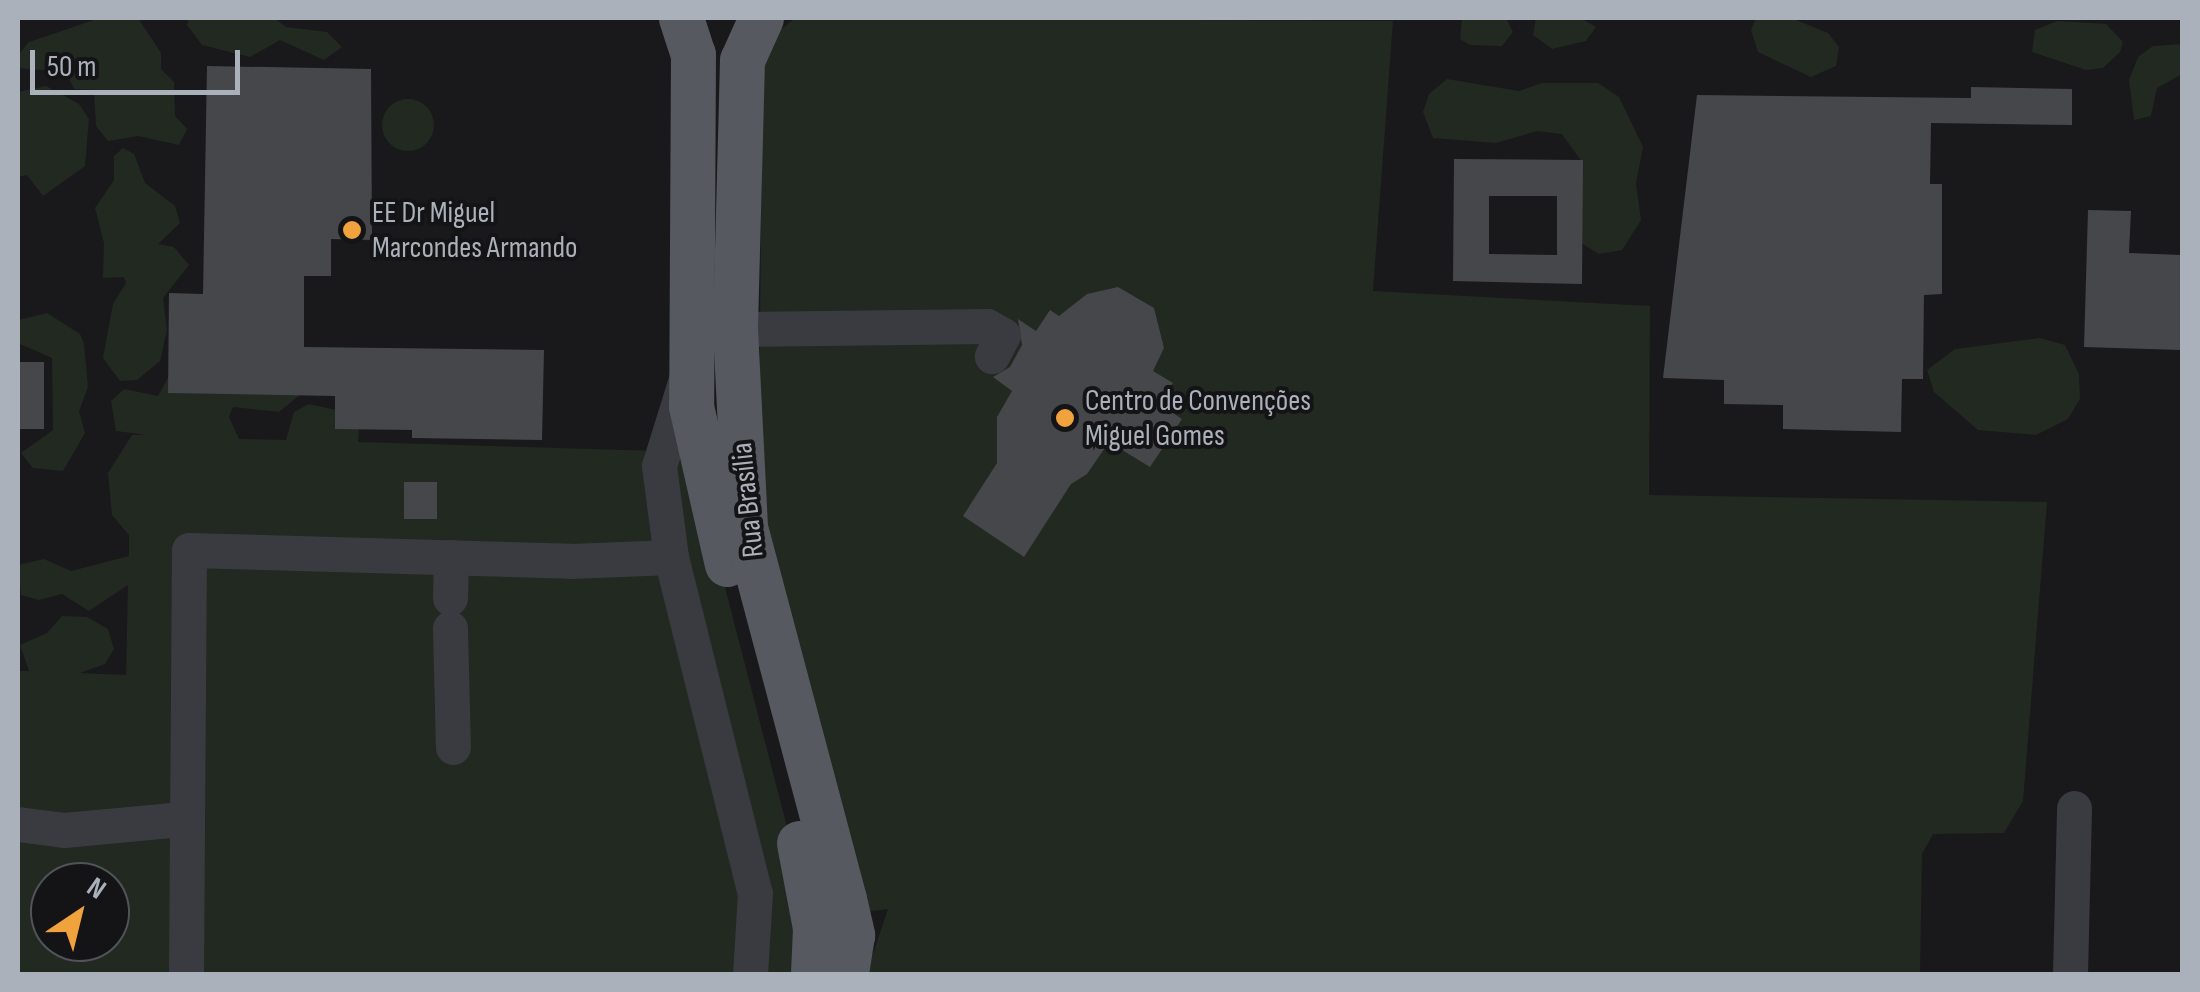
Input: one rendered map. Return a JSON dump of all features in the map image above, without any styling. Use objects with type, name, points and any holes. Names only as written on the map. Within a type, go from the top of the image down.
[{"type":"main road","name":"Rua Brasília","points":[[681,18],[693,54],[716,243],[735,328],[745,527],[844,899],[852,935],[846,974]]},
{"type":"main road","name":"Rua Brasília","points":[[761,18],[743,51],[716,243],[693,358],[691,406],[810,890],[813,974]]},
{"type":"street","points":[[735,328],[988,326],[1003,335],[992,356]]},
{"type":"street","points":[[693,358],[659,466],[671,557],[755,893],[750,974]]},
{"type":"street","points":[[186,974],[183,818],[189,550],[450,557],[671,557]]},
{"type":"street","points":[[450,557],[453,747]]},
{"type":"street","points":[[2070,974],[2074,808]]},
{"type":"street","points":[[18,824],[64,830],[183,818]]},
{"type":"shaded area","points":[[100,18],[138,18],[161,53],[161,69],[174,82],[175,116],[187,129],[179,145],[138,136],[108,141],[96,126],[94,90],[74,89],[66,72],[18,68],[18,55],[29,42]]},
{"type":"shaded area","points":[[189,18],[274,18],[286,27],[327,32],[342,47],[324,60],[280,40],[250,57],[202,45],[187,25]]},
{"type":"shaded area","points":[[795,18],[1393,21],[1373,291],[1650,306],[1649,495],[2047,502],[2023,801],[2004,833],[1933,834],[1922,854],[1920,974],[866,974],[888,909],[863,912],[758,489],[763,63],[778,32]]},
{"type":"shaded area","points":[[1462,18],[1506,18],[1513,32],[1502,46],[1470,45],[1460,39]]},
{"type":"shaded area","points":[[1536,18],[1580,18],[1596,27],[1586,41],[1552,49],[1533,35]]},
{"type":"shaded area","points":[[1756,18],[1791,18],[1828,33],[1839,47],[1836,66],[1811,77],[1758,52],[1751,30]]},
{"type":"shaded area","points":[[2057,21],[2106,24],[2123,42],[2120,52],[2103,68],[2086,70],[2032,52],[2035,30]]},
{"type":"shaded area","points":[[2182,44],[2182,74],[2157,88],[2151,116],[2134,120],[2129,80],[2138,57],[2153,46]]},
{"type":"shaded area","points":[[1447,79],[1519,91],[1542,83],[1598,83],[1619,97],[1643,147],[1636,183],[1641,220],[1622,250],[1599,254],[1581,243],[1582,162],[1562,134],[1537,131],[1496,143],[1433,138],[1423,112],[1429,94]]},
{"type":"shaded area","points":[[46,86],[79,104],[89,119],[85,166],[43,196],[27,175],[18,177],[18,92]]},
{"type":"shaded area","points":[[408,99],[426,107],[434,125],[426,143],[408,151],[390,143],[382,125],[390,107]]},
{"type":"shaded area","points":[[123,148],[134,154],[145,183],[175,206],[180,223],[158,244],[174,247],[189,265],[163,298],[167,330],[160,361],[137,380],[120,381],[103,358],[113,304],[126,283],[124,277],[103,278],[104,243],[95,208],[114,180],[114,156]]},
{"type":"shaded area","points":[[47,313],[80,334],[84,344],[88,387],[79,411],[85,433],[63,471],[33,468],[21,453],[53,430],[52,358],[18,343],[19,320]]},
{"type":"shaded area","points":[[2040,338],[2065,345],[2079,374],[2080,399],[2068,419],[2036,435],[1978,430],[1934,392],[1927,370],[1955,349]]},
{"type":"shaded area","points":[[169,376],[301,394],[279,412],[233,407],[229,417],[239,439],[286,440],[294,412],[309,404],[341,411],[359,428],[358,442],[690,452],[800,877],[803,974],[18,974],[18,671],[29,671],[20,645],[47,633],[62,616],[87,617],[108,629],[114,649],[105,664],[80,673],[126,675],[128,585],[89,611],[62,594],[39,600],[21,595],[18,565],[44,559],[71,571],[129,556],[129,535],[112,515],[108,473],[132,435],[146,435],[116,431],[111,401],[124,389],[158,396]]},
{"type":"building","points":[[207,66],[371,69],[372,240],[331,239],[331,276],[304,276],[304,347],[544,350],[542,440],[412,438],[412,430],[335,429],[335,396],[168,393],[169,293],[203,294]]},
{"type":"building","points":[[1971,87],[2072,89],[2072,125],[1931,123],[1930,184],[1942,184],[1942,294],[1924,295],[1923,379],[1902,379],[1901,432],[1783,429],[1783,405],[1724,404],[1724,380],[1663,378],[1697,95],[1971,98]]},
{"type":"building","points":[[1454,159],[1583,160],[1582,284],[1453,281]],"holes":[[[1489,196],[1557,196],[1557,255],[1489,254]]]},
{"type":"building","points":[[2088,210],[2131,211],[2129,253],[2182,255],[2181,350],[2084,347]]},
{"type":"building","points":[[1118,287],[1154,308],[1164,348],[1153,371],[1173,383],[1158,403],[1182,419],[1150,467],[1109,442],[1087,474],[1071,484],[1024,557],[963,516],[997,463],[997,417],[1012,391],[993,377],[1010,367],[1022,345],[1018,319],[1036,331],[1050,310],[1059,316],[1087,294]]},
{"type":"building","points":[[18,362],[44,362],[44,429],[18,429]]},
{"type":"building","points":[[404,482],[437,482],[437,519],[404,519]]},
{"type":"place","name":"EE Dr Miguel Marcondes Armando","points":[[352,230]]},
{"type":"place","name":"Centro de Convenções Miguel Gomes","points":[[1065,418]]}]
